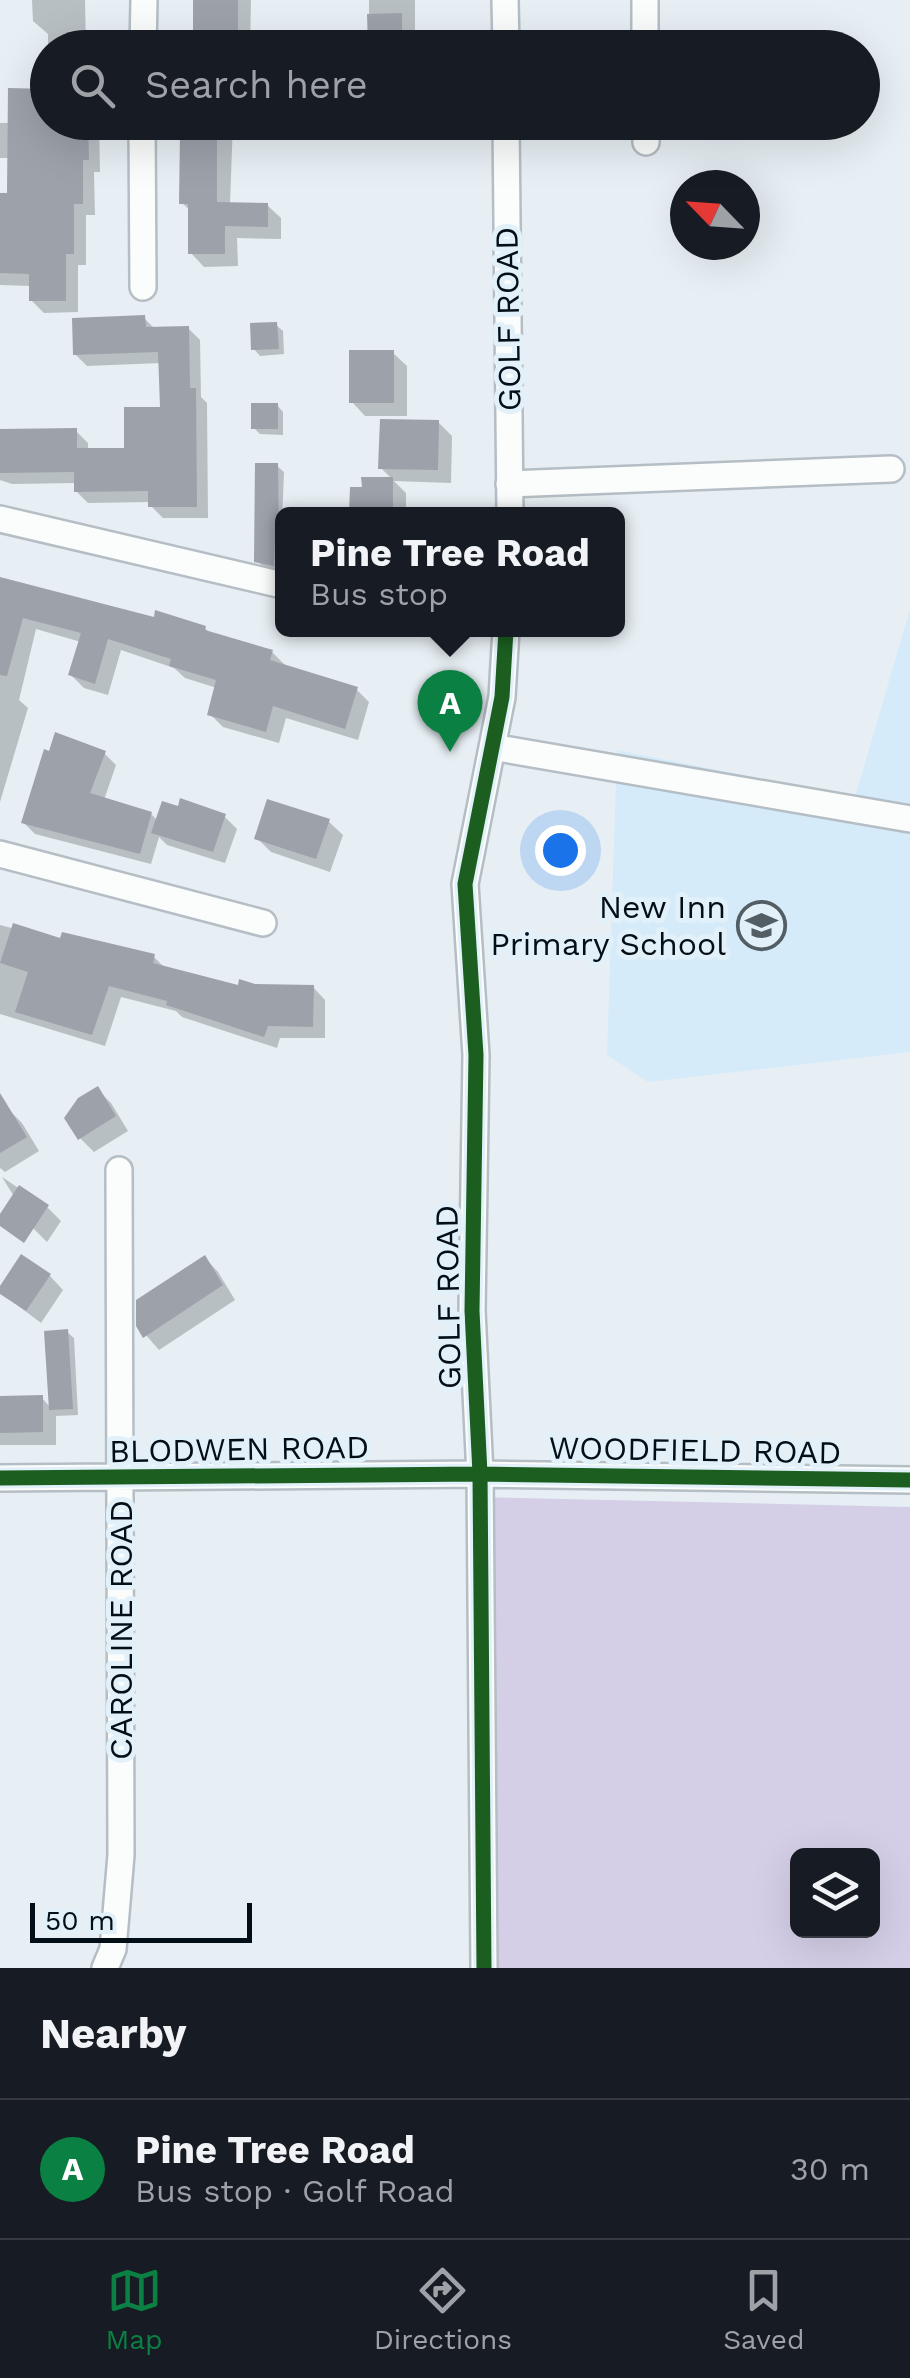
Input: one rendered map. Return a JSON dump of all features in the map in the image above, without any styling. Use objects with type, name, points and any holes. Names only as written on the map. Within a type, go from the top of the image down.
[{"type":"street","points":[[143,30],[144,0]]},
{"type":"street","points":[[506,0],[506,30]]},
{"type":"street","points":[[645,0],[645,30]]},
{"type":"street","points":[[142,140],[143,287]]},
{"type":"street","name":"GOLF ROAD","points":[[506,140],[510,507]]},
{"type":"street","points":[[509,484],[891,469]]},
{"type":"street","points":[[0,519],[275,583]]},
{"type":"street","name":"GOLF ROAD","points":[[484,1968],[480,1474],[472,1311],[476,1055],[466,884],[502,698],[506,637]]},
{"type":"street","points":[[492,747],[910,820]]},
{"type":"street","points":[[0,854],[263,923]]},
{"type":"street","name":"CAROLINE ROAD","points":[[104,1968],[113,1949],[122,1855],[118,1170]]},
{"type":"street","name":"BLODWEN ROAD","points":[[0,1478],[480,1474]]},
{"type":"street","name":"WOODFIELD ROAD","points":[[480,1474],[910,1480]]},
{"type":"shaded area","name":"New Inn Primary School","points":[[910,609],[910,1052],[648,1082],[607,1055],[617,750],[855,797]]},
{"type":"shaded area","points":[[480,1497],[910,1507],[910,1968],[484,1968]]},
{"type":"building","points":[[193,0],[238,0],[238,30],[193,30]]},
{"type":"building","points":[[402,13],[402,30],[367,30],[367,14]]},
{"type":"building","points":[[8,88],[30,89],[30,140],[88,140],[89,160],[83,160],[83,204],[74,204],[74,254],[66,254],[66,301],[29,301],[29,274],[0,273],[0,193],[7,193]]},
{"type":"building","points":[[180,140],[217,140],[217,202],[268,203],[268,227],[225,226],[225,254],[188,254],[188,204],[179,204]]},
{"type":"building","points":[[145,315],[146,327],[189,326],[190,388],[196,388],[197,507],[148,507],[148,491],[74,492],[74,472],[0,473],[0,429],[77,428],[77,448],[124,448],[124,407],[160,407],[158,352],[73,355],[72,318]]},
{"type":"building","points":[[277,322],[279,349],[251,350],[250,323]]},
{"type":"building","points":[[349,350],[394,350],[394,403],[349,403]]},
{"type":"building","points":[[251,403],[278,403],[278,429],[251,429]]},
{"type":"building","points":[[380,419],[439,420],[438,470],[378,469]]},
{"type":"building","points":[[255,463],[278,463],[274,566],[254,562]]},
{"type":"building","points":[[361,477],[393,477],[393,507],[349,507],[350,487],[362,487]]},
{"type":"building","points":[[0,577],[154,617],[155,610],[273,650],[270,660],[358,687],[345,729],[273,706],[266,732],[207,715],[216,680],[169,666],[171,659],[108,639],[95,684],[68,675],[81,633],[23,618],[7,676],[0,675]]},
{"type":"building","points":[[55,732],[106,751],[90,793],[152,812],[140,854],[21,823],[44,749],[49,751]]},
{"type":"building","points":[[180,798],[226,814],[213,852],[151,833],[162,801],[178,806]]},
{"type":"building","points":[[267,799],[330,819],[316,859],[254,839]]},
{"type":"building","points":[[13,923],[60,938],[62,932],[155,954],[153,963],[238,985],[239,979],[255,984],[314,985],[313,1027],[268,1026],[264,1037],[166,1005],[167,1001],[109,986],[92,1035],[15,1012],[28,972],[0,963]]},
{"type":"building","points":[[98,1086],[116,1116],[78,1140],[64,1118],[78,1098]]},
{"type":"building","points":[[0,1093],[27,1137],[0,1153]]},
{"type":"building","points":[[19,1185],[49,1205],[24,1243],[0,1226],[0,1214]]},
{"type":"building","points":[[21,1254],[51,1274],[26,1311],[0,1294],[0,1286]]},
{"type":"building","points":[[205,1255],[223,1285],[143,1338],[136,1326],[136,1300]]},
{"type":"building","points":[[68,1329],[73,1409],[49,1410],[44,1331]]},
{"type":"building","points":[[43,1395],[43,1432],[0,1433],[0,1396]]},
{"type":"cycle path","points":[[484,1968],[480,1474],[472,1311],[476,1055],[465,884],[502,697],[506,637]]},
{"type":"cycle path","points":[[0,1478],[480,1474],[910,1480]]},
{"type":"place","name":"Pine Tree Road","points":[[450,752]]},
{"type":"place","name":"New Inn Primary School","points":[[761,925]]}]
